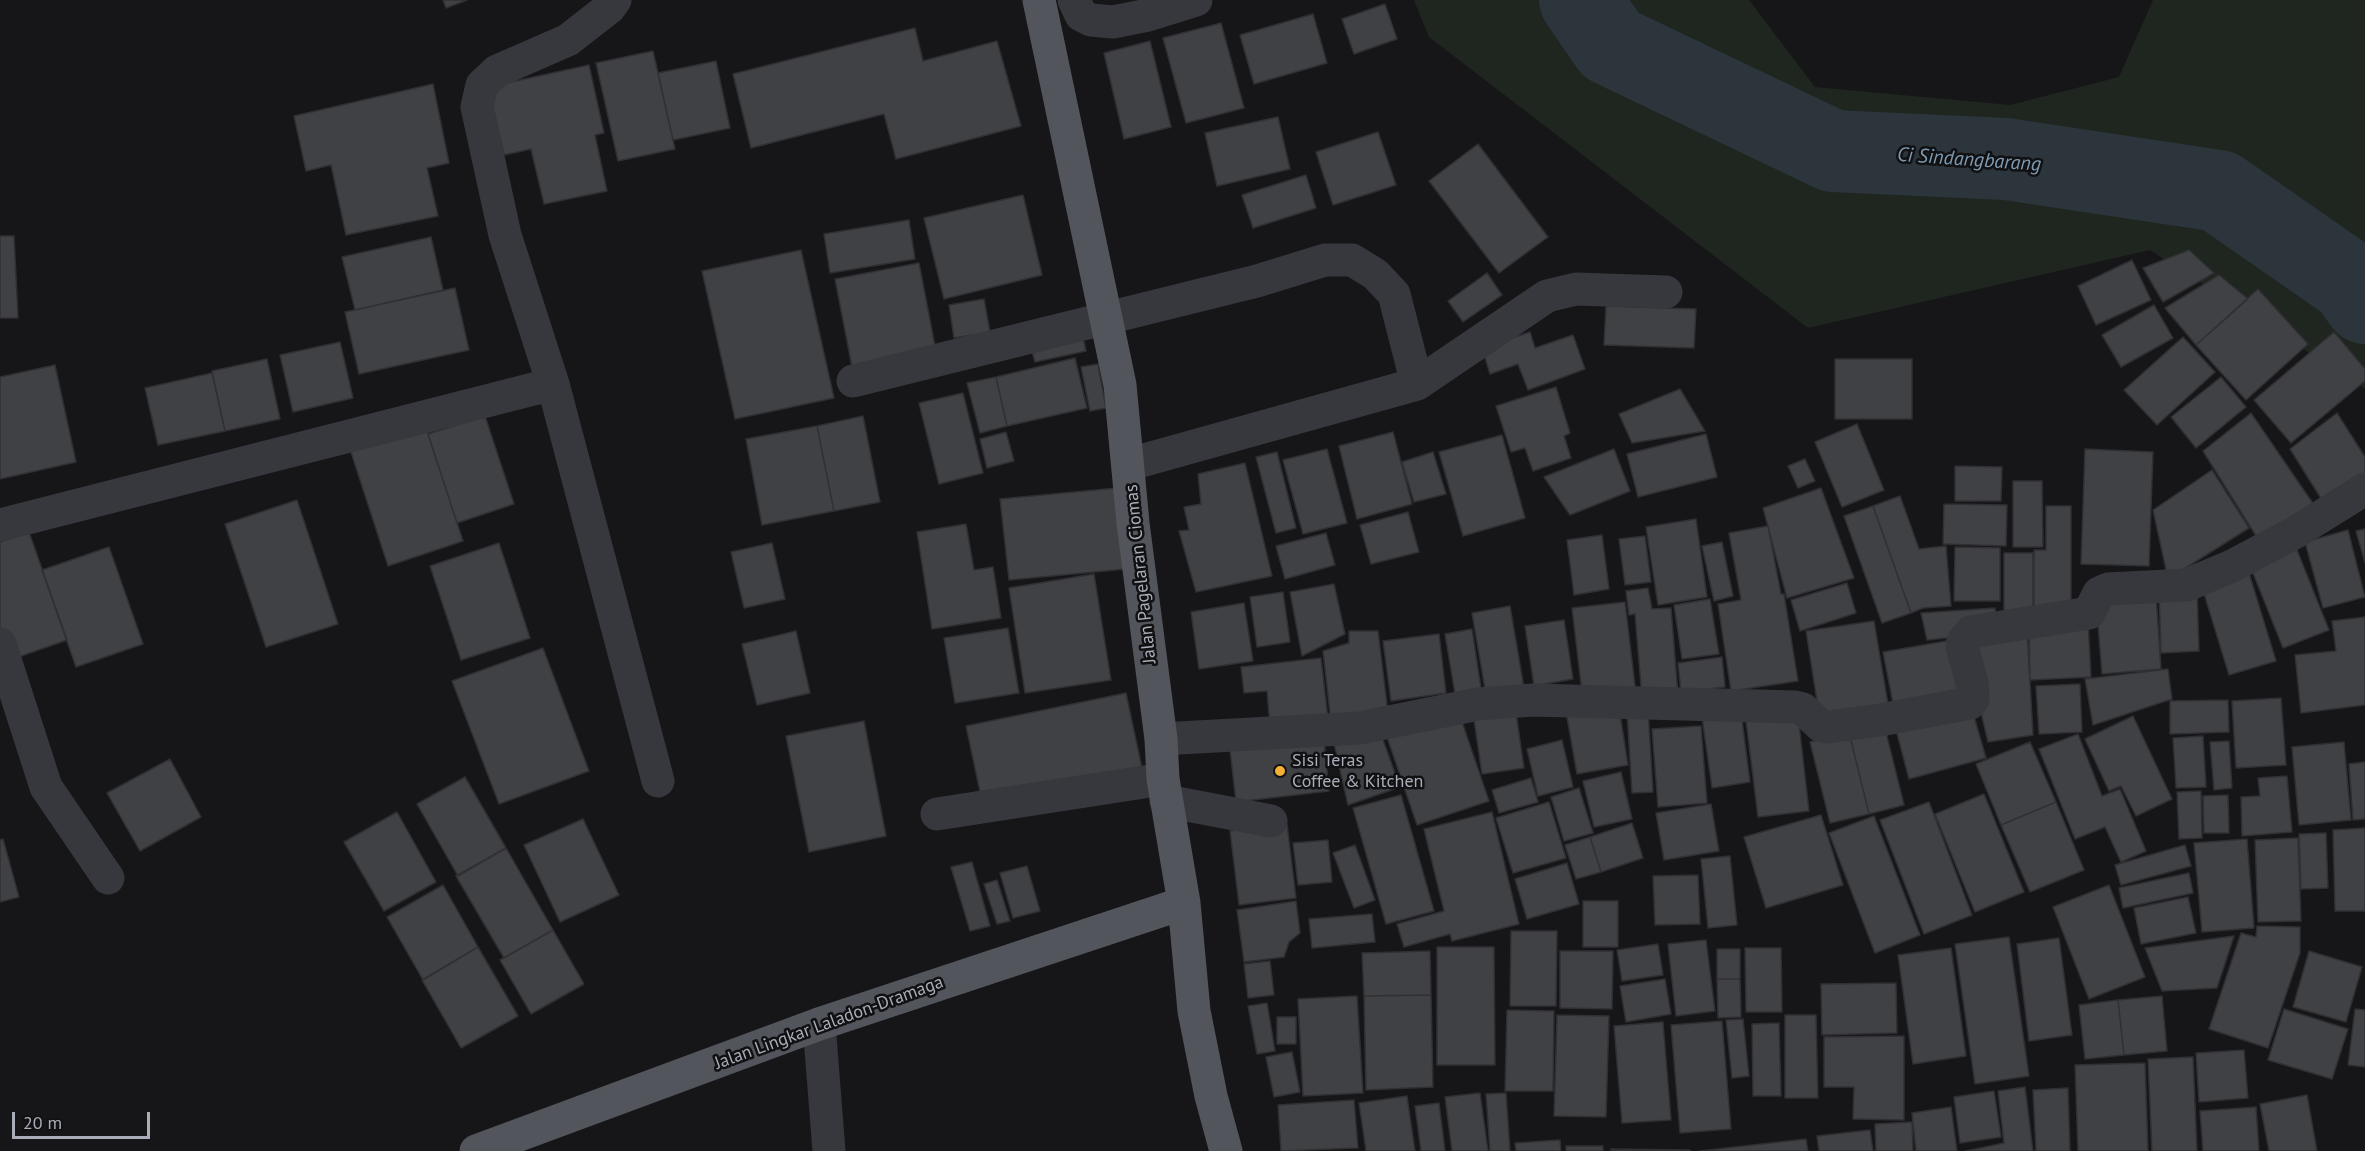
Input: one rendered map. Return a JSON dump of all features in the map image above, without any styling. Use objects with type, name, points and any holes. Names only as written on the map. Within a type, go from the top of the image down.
[{"type":"main road","name":"Jalan Pagelaran Ciomas","points":[[1039,0],[1120,385],[1130,464],[1134,523],[1161,739],[1164,790],[1184,903],[1194,1011],[1211,1096],[1226,1151]]},
{"type":"main road","name":"Jalan Lingkar Laladon-Dramaga","points":[[476,1151],[819,1024],[1184,903]]},
{"type":"street","points":[[615,0],[568,40],[497,70],[482,85],[477,106],[505,235],[554,384],[658,781]]},
{"type":"street","points":[[1074,0],[1081,15],[1091,20],[1113,22],[1148,15],[1196,0]]},
{"type":"street","points":[[854,381],[1257,281],[1325,260],[1352,260],[1375,274],[1394,294],[1417,384]]},
{"type":"street","points":[[1130,464],[1417,384],[1547,296],[1576,289],[1666,292]]},
{"type":"street","points":[[0,525],[554,384]]},
{"type":"street","points":[[1161,739],[1360,728],[1478,704],[1533,700],[1795,707],[1803,709],[1821,726],[1827,727],[1880,720],[1970,703],[1973,699],[1972,683],[1962,646],[1963,641],[1971,632],[2089,613],[2099,593],[2108,589],[2187,585],[2204,579],[2296,532],[2365,489]]},
{"type":"street","points":[[0,644],[46,787],[108,878]]},
{"type":"street","points":[[937,814],[1164,790],[1271,821]]},
{"type":"street","points":[[819,1024],[829,1151]]},
{"type":"shaded area","points":[[1414,0],[1749,0],[1815,87],[2010,105],[2119,77],[2153,0],[2365,0],[2365,389],[2150,250],[1808,328],[1429,37]]},
{"type":"building","points":[[443,0],[467,0],[446,8]]},
{"type":"building","points":[[1385,4],[1397,39],[1354,54],[1342,19]]},
{"type":"building","points":[[1313,14],[1327,63],[1254,84],[1240,35]]},
{"type":"building","points":[[1221,23],[1244,108],[1186,123],[1163,38]]},
{"type":"building","points":[[915,28],[923,61],[997,41],[1021,126],[896,159],[884,114],[751,148],[733,74]]},
{"type":"building","points":[[1150,41],[1171,127],[1124,139],[1104,53]]},
{"type":"building","points":[[653,51],[675,149],[618,161],[596,63]]},
{"type":"building","points":[[716,61],[730,128],[673,140],[658,73]]},
{"type":"building","points":[[589,65],[604,133],[595,135],[607,191],[544,204],[531,149],[504,155],[488,87]]},
{"type":"building","points":[[433,84],[449,163],[427,168],[438,216],[346,235],[331,165],[306,171],[294,116]]},
{"type":"building","points":[[1278,117],[1290,169],[1217,186],[1205,133]]},
{"type":"building","points":[[1378,132],[1396,185],[1333,205],[1316,152]]},
{"type":"building","points":[[1478,144],[1548,237],[1499,273],[1429,181]]},
{"type":"building","points":[[1306,175],[1316,208],[1253,228],[1242,195]]},
{"type":"building","points":[[1023,195],[1042,275],[944,299],[924,218]]},
{"type":"building","points":[[909,220],[915,259],[830,273],[824,234]]},
{"type":"building","points":[[0,236],[14,236],[18,318],[0,318]]},
{"type":"building","points":[[431,237],[443,290],[355,310],[342,257]]},
{"type":"building","points":[[801,250],[834,398],[735,419],[702,271]]},
{"type":"building","points":[[2189,250],[2214,273],[2163,302],[2143,268]]},
{"type":"building","points":[[2132,260],[2151,300],[2096,325],[2078,286]]},
{"type":"building","points":[[919,263],[936,351],[852,367],[835,279]]},
{"type":"building","points":[[1487,273],[1502,295],[1463,322],[1448,301]]},
{"type":"building","points":[[2219,275],[2248,299],[2196,345],[2165,308]]},
{"type":"building","points":[[455,288],[469,350],[359,374],[345,312]]},
{"type":"building","points":[[2258,289],[2308,344],[2246,400],[2196,345]]},
{"type":"building","points":[[984,299],[990,332],[954,338],[949,305]]},
{"type":"building","points":[[2154,305],[2173,338],[2121,367],[2102,335]]},
{"type":"building","points":[[1606,306],[1696,309],[1694,348],[1604,345]]},
{"type":"building","points":[[1081,328],[1086,351],[1035,362],[1029,340]]},
{"type":"building","points":[[1530,332],[1535,348],[1573,335],[1585,369],[1528,390],[1518,364],[1490,374],[1482,348]]},
{"type":"building","points":[[2334,332],[2365,369],[2365,381],[2291,443],[2254,400]]},
{"type":"building","points":[[2183,337],[2215,372],[2157,425],[2124,390]]},
{"type":"building","points":[[340,342],[353,398],[293,412],[280,355]]},
{"type":"building","points":[[1075,358],[1087,408],[1007,426],[996,377]]},
{"type":"building","points":[[267,359],[280,419],[225,431],[212,371]]},
{"type":"building","points":[[1835,359],[1912,359],[1912,419],[1835,419]]},
{"type":"building","points":[[1098,364],[1106,408],[1090,411],[1081,367]]},
{"type":"building","points":[[55,365],[76,462],[0,479],[0,377]]},
{"type":"building","points":[[212,373],[225,431],[158,445],[145,388]]},
{"type":"building","points":[[996,377],[1007,426],[980,433],[967,383]]},
{"type":"building","points":[[2221,377],[2246,407],[2196,448],[2171,417]]},
{"type":"building","points":[[1556,387],[1570,433],[1564,436],[1571,458],[1533,471],[1525,448],[1511,452],[1496,406]]},
{"type":"building","points":[[1680,389],[1705,431],[1632,443],[1619,414]]},
{"type":"building","points":[[963,393],[983,473],[939,484],[919,403]]},
{"type":"building","points":[[2251,413],[2314,505],[2258,539],[2203,451]]},
{"type":"building","points":[[2337,413],[2365,457],[2365,473],[2322,500],[2290,449]]},
{"type":"building","points":[[485,416],[514,504],[457,523],[428,434]]},
{"type":"building","points":[[863,416],[880,502],[834,511],[817,426]]},
{"type":"building","points":[[423,419],[463,541],[388,566],[348,443]]},
{"type":"building","points":[[1857,424],[1884,490],[1842,507],[1815,442]]},
{"type":"building","points":[[817,426],[834,511],[762,525],[746,439]]},
{"type":"building","points":[[1006,432],[1014,461],[987,468],[980,439]]},
{"type":"building","points":[[1393,432],[1412,504],[1357,519],[1339,446]]},
{"type":"building","points":[[1706,434],[1717,477],[1638,497],[1627,454]]},
{"type":"building","points":[[1502,435],[1525,518],[1463,536],[1439,452]]},
{"type":"building","points":[[1327,449],[1347,523],[1303,534],[1283,460]]},
{"type":"building","points":[[1614,449],[1630,491],[1570,515],[1544,477]]},
{"type":"building","points":[[2085,449],[2153,452],[2149,566],[2081,564]]},
{"type":"building","points":[[1277,452],[1296,528],[1276,533],[1256,457]]},
{"type":"building","points":[[1433,452],[1446,494],[1414,502],[1402,462]]},
{"type":"building","points":[[1805,459],[1815,481],[1798,488],[1788,466]]},
{"type":"building","points":[[1245,463],[1272,576],[1196,592],[1179,531],[1189,530],[1184,507],[1201,504],[1198,474]]},
{"type":"building","points":[[1955,466],[2002,467],[2001,501],[1955,501]]},
{"type":"building","points":[[2212,470],[2249,528],[2168,579],[2153,510]]},
{"type":"building","points":[[2013,481],[2042,481],[2043,547],[2013,547]]},
{"type":"building","points":[[1117,488],[1126,569],[1009,580],[1000,499]]},
{"type":"building","points":[[1821,488],[1854,578],[1787,598],[1763,508]]},
{"type":"building","points":[[1900,496],[1919,549],[1946,546],[1951,606],[1923,608],[1911,613],[1873,506]]},
{"type":"building","points":[[297,500],[338,624],[266,647],[225,524]]},
{"type":"building","points":[[1944,504],[2007,505],[2006,546],[1943,544]]},
{"type":"building","points":[[1873,506],[1911,613],[1882,623],[1844,516]]},
{"type":"building","points":[[2046,506],[2071,506],[2071,609],[2034,611],[2034,550],[2046,550]]},
{"type":"building","points":[[1408,512],[1419,552],[1371,564],[1360,525]]},
{"type":"building","points":[[1696,519],[1707,597],[1658,605],[1646,527]]},
{"type":"building","points":[[966,524],[974,570],[993,567],[1001,618],[932,629],[917,532]]},
{"type":"building","points":[[1768,526],[1781,594],[1784,594],[1798,681],[1731,691],[1718,604],[1741,600],[1729,533]]},
{"type":"building","points":[[2365,529],[2365,563],[2356,531]]},
{"type":"building","points":[[2348,530],[2365,597],[2323,608],[2305,542]]},
{"type":"building","points":[[29,532],[67,640],[10,660],[0,631],[0,542]]},
{"type":"building","points":[[1326,533],[1335,565],[1285,579],[1276,546]]},
{"type":"building","points":[[1602,535],[1609,589],[1574,595],[1567,540]]},
{"type":"building","points":[[1645,536],[1651,582],[1625,585],[1619,539]]},
{"type":"building","points":[[2293,540],[2329,630],[2283,648],[2247,558]]},
{"type":"building","points":[[1722,542],[1733,596],[1714,601],[1702,546]]},
{"type":"building","points":[[499,543],[530,638],[461,660],[430,566]]},
{"type":"building","points":[[772,543],[785,599],[744,608],[731,552]]},
{"type":"building","points":[[109,547],[143,644],[76,667],[42,570]]},
{"type":"building","points":[[1955,547],[2000,548],[2000,601],[1954,601]]},
{"type":"building","points":[[2004,553],[2033,553],[2033,616],[2004,616]]},
{"type":"building","points":[[2249,573],[2276,661],[2229,675],[2202,587]]},
{"type":"building","points":[[1094,574],[1111,680],[1025,693],[1009,588]]},
{"type":"building","points":[[1847,583],[1856,613],[1800,631],[1791,600]]},
{"type":"building","points":[[1334,584],[1345,634],[1302,656],[1290,592]]},
{"type":"building","points":[[1648,588],[1652,609],[1671,608],[1678,695],[1642,698],[1635,614],[1629,615],[1626,591]]},
{"type":"building","points":[[2197,589],[2199,651],[2161,653],[2159,591]]},
{"type":"building","points":[[1283,592],[1290,642],[1257,647],[1250,597]]},
{"type":"building","points":[[2156,595],[2161,669],[2102,674],[2096,600]]},
{"type":"building","points":[[1710,599],[1719,654],[1682,659],[1674,605]]},
{"type":"building","points":[[1625,602],[1636,694],[1583,701],[1572,608]]},
{"type":"building","points":[[1244,603],[1253,661],[1199,669],[1191,612]]},
{"type":"building","points":[[1510,606],[1524,688],[1486,695],[1472,613]]},
{"type":"building","points":[[1995,608],[1997,622],[1955,637],[1927,640],[1921,613]]},
{"type":"building","points":[[2365,617],[2365,705],[2301,713],[2295,655],[2336,651],[2332,621]]},
{"type":"building","points":[[1564,620],[1573,679],[1534,686],[1525,626]]},
{"type":"building","points":[[1874,621],[1888,704],[1819,714],[1806,631]]},
{"type":"building","points":[[2088,621],[2091,677],[2030,680],[2029,622]]},
{"type":"building","points":[[1008,628],[1019,693],[955,703],[944,638]]},
{"type":"building","points":[[1472,629],[1482,695],[1456,700],[1445,634]]},
{"type":"building","points":[[2027,630],[2033,735],[1988,742],[1965,645]]},
{"type":"building","points":[[796,631],[810,693],[757,705],[742,644]]},
{"type":"building","points":[[1349,631],[1378,631],[1388,713],[1331,722],[1323,651],[1349,643]]},
{"type":"building","points":[[1439,634],[1446,693],[1391,701],[1383,641]]},
{"type":"building","points":[[1958,639],[1968,701],[1895,714],[1883,652]]},
{"type":"building","points":[[543,648],[589,771],[499,804],[452,681]]},
{"type":"building","points":[[1722,657],[1725,687],[1681,692],[1678,663]]},
{"type":"building","points":[[1321,658],[1328,719],[1270,726],[1267,691],[1244,693],[1241,667]]},
{"type":"building","points":[[2168,669],[2172,699],[2093,725],[2085,679]]},
{"type":"building","points":[[2080,684],[2082,732],[2039,734],[2036,686]]},
{"type":"building","points":[[1126,693],[1143,773],[983,806],[966,726]]},
{"type":"building","points":[[2281,698],[2286,765],[2236,768],[2232,701]]},
{"type":"building","points":[[2228,700],[2229,732],[2170,734],[2170,701]]},
{"type":"building","points":[[1515,706],[1524,768],[1482,774],[1473,713]]},
{"type":"building","points":[[1565,706],[1619,708],[1628,765],[1577,774]]},
{"type":"building","points":[[1971,706],[1986,758],[1909,779],[1895,726]]},
{"type":"building","points":[[1648,709],[1653,792],[1632,793],[1627,711]]},
{"type":"building","points":[[1458,710],[1489,801],[1417,825],[1386,734]]},
{"type":"building","points":[[1741,712],[1750,782],[1712,788],[1702,717]]},
{"type":"building","points":[[1798,715],[1809,811],[1758,817],[1746,721]]},
{"type":"building","points":[[2133,716],[2172,799],[2136,816],[2121,786],[2109,791],[2085,739]]},
{"type":"building","points":[[864,721],[886,836],[809,852],[786,736]]},
{"type":"building","points":[[1884,724],[1904,805],[1869,814],[1849,732]]},
{"type":"building","points":[[1378,726],[1400,787],[1348,805],[1333,739]]},
{"type":"building","points":[[1701,726],[1707,803],[1658,807],[1652,729]]},
{"type":"building","points":[[1849,732],[1869,814],[1830,823],[1810,742]]},
{"type":"building","points":[[2078,734],[2102,796],[2120,789],[2146,851],[2121,862],[2105,827],[2075,839],[2039,749]]},
{"type":"building","points":[[2203,736],[2206,787],[2176,788],[2173,738]]},
{"type":"building","name":"Sisi Teras Coffee & Kitchen","points":[[1324,740],[1329,791],[1236,802],[1230,750]]},
{"type":"building","points":[[1562,740],[1573,787],[1538,796],[1527,749]]},
{"type":"building","points":[[2229,741],[2232,788],[2214,790],[2210,742]]},
{"type":"building","points":[[2030,742],[2056,802],[2001,825],[1976,764]]},
{"type":"building","points":[[2344,742],[2351,820],[2299,825],[2292,747]]},
{"type":"building","points":[[170,759],[201,817],[140,851],[107,793]]},
{"type":"building","points":[[2365,762],[2365,819],[2353,820],[2349,764]]},
{"type":"building","points":[[1621,772],[1632,819],[1594,827],[1583,781]]},
{"type":"building","points":[[2287,776],[2292,832],[2242,836],[2241,797],[2260,796],[2258,778]]},
{"type":"building","points":[[465,777],[506,848],[458,876],[417,804]]},
{"type":"building","points":[[1531,778],[1538,802],[1499,813],[1492,790]]},
{"type":"building","points":[[1579,788],[1593,833],[1564,841],[1551,797]]},
{"type":"building","points":[[2201,791],[2202,838],[2179,839],[2177,792]]},
{"type":"building","points":[[1984,794],[2024,892],[1975,912],[1935,814]]},
{"type":"building","points":[[1401,795],[1434,911],[1386,924],[1353,808]]},
{"type":"building","points":[[2228,795],[2229,833],[2204,833],[2203,796]]},
{"type":"building","points":[[1549,802],[1566,858],[1513,873],[1496,818]]},
{"type":"building","points":[[1929,802],[1972,915],[1924,934],[1880,820]]},
{"type":"building","points":[[2056,802],[2084,870],[2030,892],[2001,825]]},
{"type":"building","points":[[1711,804],[1719,851],[1664,860],[1656,813]]},
{"type":"building","points":[[397,812],[436,882],[384,911],[344,842]]},
{"type":"building","points":[[1492,812],[1519,924],[1452,941],[1450,934],[1404,947],[1397,924],[1444,911],[1424,829]]},
{"type":"building","points":[[1821,815],[1843,885],[1766,908],[1744,837]]},
{"type":"building","points":[[1874,816],[1920,935],[1875,953],[1829,833]]},
{"type":"building","points":[[583,819],[619,895],[560,922],[524,845]]},
{"type":"building","points":[[1632,823],[1643,858],[1601,872],[1590,837]]},
{"type":"building","points":[[1287,824],[1296,898],[1239,905],[1230,831]]},
{"type":"building","points":[[2365,828],[2365,911],[2335,911],[2333,830]]},
{"type":"building","points":[[2326,833],[2328,888],[2301,889],[2299,834]]},
{"type":"building","points":[[1590,837],[1601,872],[1576,879],[1565,845]]},
{"type":"building","points":[[2298,838],[2301,921],[2258,922],[2255,840]]},
{"type":"building","points":[[3,839],[19,897],[0,902],[0,840]]},
{"type":"building","points":[[2247,839],[2254,928],[2202,932],[2194,843]]},
{"type":"building","points":[[1328,840],[1332,882],[1298,885],[1293,843]]},
{"type":"building","points":[[1355,845],[1375,900],[1354,908],[1333,853]]},
{"type":"building","points":[[2185,845],[2191,866],[2121,885],[2115,865]]},
{"type":"building","points":[[506,848],[553,930],[504,958],[456,876]]},
{"type":"building","points":[[1730,856],[1737,925],[1708,928],[1701,859]]},
{"type":"building","points":[[972,862],[990,926],[970,931],[951,867]]},
{"type":"building","points":[[1567,863],[1579,904],[1527,919],[1515,879]]},
{"type":"building","points":[[1027,866],[1040,911],[1013,918],[1000,873]]},
{"type":"building","points":[[2189,873],[2193,893],[2123,908],[2119,888]]},
{"type":"building","points":[[1698,875],[1700,924],[1655,925],[1653,876]]},
{"type":"building","points":[[997,880],[1010,921],[997,924],[984,884]]},
{"type":"building","points":[[443,885],[478,947],[423,980],[387,917]]},
{"type":"building","points":[[2109,885],[2145,977],[2089,999],[2053,907]]},
{"type":"building","points":[[2188,897],[2196,933],[2141,944],[2134,908]]},
{"type":"building","points":[[1296,901],[1300,933],[1289,942],[1284,957],[1244,962],[1237,910]]},
{"type":"building","points":[[1583,901],[1618,901],[1618,947],[1583,947]]},
{"type":"building","points":[[1372,914],[1375,942],[1312,948],[1309,919]]},
{"type":"building","points":[[2257,926],[2300,927],[2300,953],[2268,1048],[2209,1029],[2241,933],[2256,937]]},
{"type":"building","points":[[553,930],[584,984],[531,1014],[500,960]]},
{"type":"building","points":[[1511,931],[1557,931],[1556,1006],[1510,1006]]},
{"type":"building","points":[[2234,936],[2217,988],[2162,991],[2145,948]]},
{"type":"building","points":[[2009,937],[2029,1076],[1975,1084],[1955,944]]},
{"type":"building","points":[[2059,938],[2072,1035],[2029,1041],[2017,944]]},
{"type":"building","points":[[1706,940],[1715,1011],[1676,1016],[1668,944]]},
{"type":"building","points":[[1658,944],[1663,975],[1622,981],[1617,950]]},
{"type":"building","points":[[478,947],[518,1016],[461,1048],[422,980]]},
{"type":"building","points":[[1437,947],[1494,947],[1495,1065],[1437,1065]]},
{"type":"building","points":[[1745,948],[1781,948],[1782,1012],[1746,1012]]},
{"type":"building","points":[[1951,948],[1966,1056],[1913,1064],[1898,955]]},
{"type":"building","points":[[1717,949],[1740,949],[1740,979],[1717,979]]},
{"type":"building","points":[[1430,951],[1431,995],[1364,996],[1362,953]]},
{"type":"building","points":[[1560,951],[1613,951],[1612,1009],[1560,1008]]},
{"type":"building","points":[[2309,951],[2362,967],[2346,1022],[2293,1007]]},
{"type":"building","points":[[1270,961],[1274,995],[1248,998],[1244,964]]},
{"type":"building","points":[[1665,979],[1671,1014],[1626,1022],[1620,986]]},
{"type":"building","points":[[1717,979],[1740,979],[1741,1017],[1718,1018]]},
{"type":"building","points":[[1896,983],[1897,1033],[1822,1035],[1821,984]]},
{"type":"building","points":[[1431,995],[1433,1087],[1366,1090],[1364,996]]},
{"type":"building","points":[[1357,996],[1363,1093],[1303,1096],[1298,999]]},
{"type":"building","points":[[2162,996],[2167,1051],[2124,1055],[2118,1000]]},
{"type":"building","points":[[2118,1000],[2124,1055],[2085,1059],[2079,1005]]},
{"type":"building","points":[[1267,1003],[1275,1051],[1257,1054],[1248,1006]]},
{"type":"building","points":[[2284,1009],[2348,1029],[2332,1079],[2268,1060]]},
{"type":"building","points":[[2355,1009],[2365,1010],[2365,1067],[2348,1065]]},
{"type":"building","points":[[1507,1010],[1554,1011],[1553,1091],[1505,1091]]},
{"type":"building","points":[[1557,1015],[1609,1016],[1606,1117],[1554,1116]]},
{"type":"building","points":[[1785,1015],[1816,1015],[1818,1098],[1785,1098]]},
{"type":"building","points":[[1277,1017],[1296,1017],[1296,1044],[1277,1044]]},
{"type":"building","points":[[1743,1019],[1749,1076],[1732,1078],[1726,1020]]},
{"type":"building","points":[[1722,1021],[1731,1129],[1680,1133],[1671,1025]]},
{"type":"building","points":[[1663,1022],[1671,1120],[1622,1123],[1614,1026]]},
{"type":"building","points":[[1779,1023],[1781,1096],[1753,1096],[1752,1024]]},
{"type":"building","points":[[1904,1036],[1904,1120],[1853,1119],[1854,1087],[1824,1087],[1824,1037]]},
{"type":"building","points":[[2244,1050],[2248,1098],[2199,1102],[2196,1053]]},
{"type":"building","points":[[1292,1052],[1300,1092],[1274,1097],[1266,1057]]},
{"type":"building","points":[[2193,1057],[2197,1151],[2152,1151],[2148,1059]]},
{"type":"building","points":[[2145,1063],[2148,1151],[2078,1151],[2075,1065]]},
{"type":"building","points":[[2025,1087],[2033,1151],[1966,1151],[2004,1143],[1998,1091]]},
{"type":"building","points":[[2068,1088],[2070,1151],[2036,1151],[2033,1090]]},
{"type":"building","points":[[1994,1091],[2001,1137],[1960,1143],[1954,1097]]},
{"type":"building","points":[[1480,1093],[1488,1151],[1452,1151],[1445,1097]]},
{"type":"building","points":[[1506,1093],[1510,1151],[1490,1151],[1486,1094]]},
{"type":"building","points":[[2307,1095],[2317,1151],[2269,1151],[2260,1104]]},
{"type":"building","points":[[1407,1096],[1415,1151],[1366,1151],[1359,1103]]},
{"type":"building","points":[[1354,1100],[1358,1148],[1281,1151],[1278,1105]]},
{"type":"building","points":[[1439,1103],[1445,1151],[1421,1151],[1415,1106]]},
{"type":"building","points":[[1951,1107],[1957,1151],[1916,1151],[1912,1113]]},
{"type":"building","points":[[2256,1107],[2259,1151],[2203,1151],[2200,1111]]},
{"type":"building","points":[[1912,1122],[1913,1151],[1876,1151],[1875,1124]]},
{"type":"building","points":[[1870,1130],[1873,1151],[1819,1151],[1817,1136]]},
{"type":"building","points":[[1806,1139],[1808,1151],[1700,1151]]},
{"type":"building","points":[[1560,1140],[1561,1151],[1516,1151],[1515,1143]]},
{"type":"building","points":[[1566,1146],[1603,1146],[1603,1151],[1566,1151]]},
{"type":"building","points":[[1611,1149],[1690,1150],[1690,1151],[1611,1151]]},
{"type":"waterway","name":"Ci Sindangbarang","points":[[1580,0],[1611,45],[1833,151],[2006,159],[2219,191],[2350,282],[2365,303]]},
{"type":"place","name":"Sisi Teras Coffee & Kitchen","points":[[1280,771]]}]
